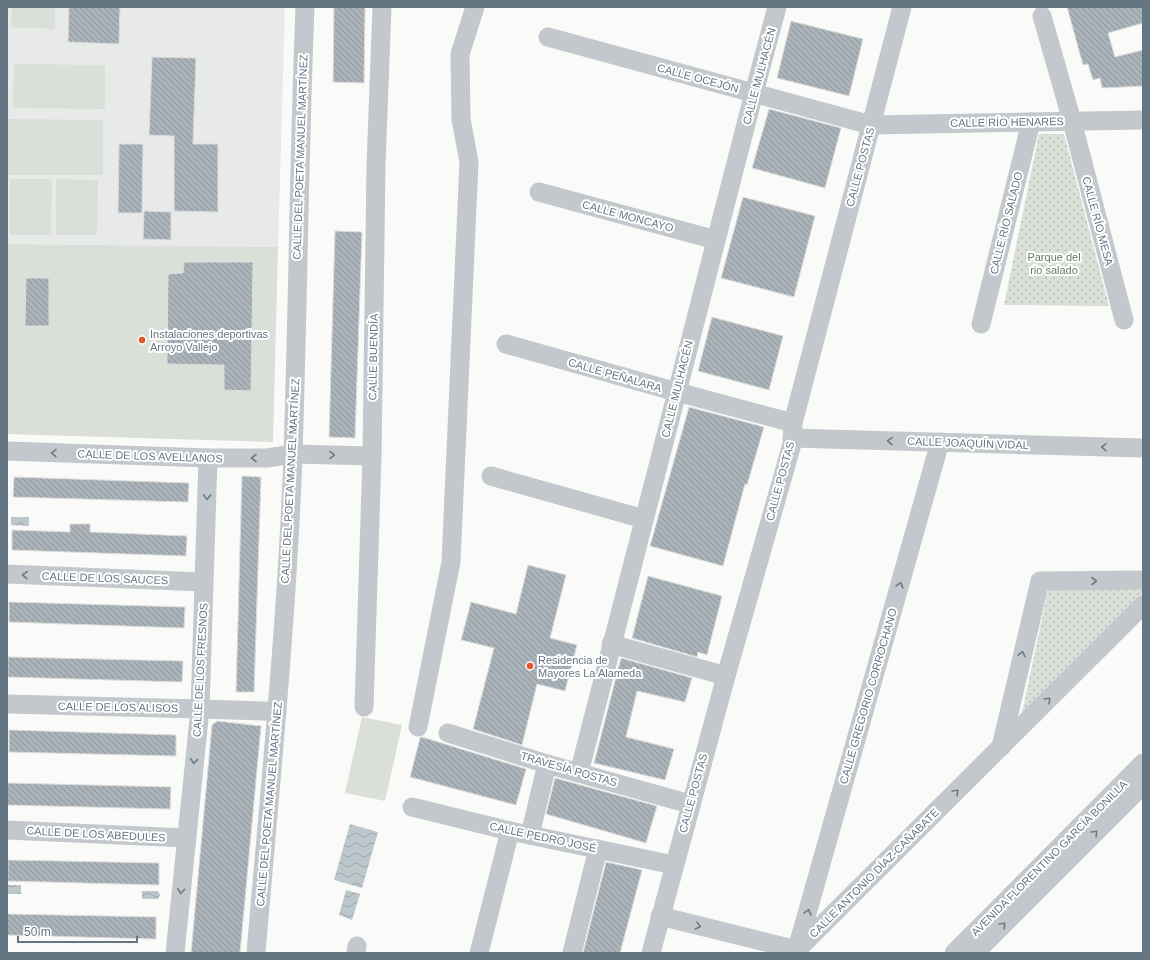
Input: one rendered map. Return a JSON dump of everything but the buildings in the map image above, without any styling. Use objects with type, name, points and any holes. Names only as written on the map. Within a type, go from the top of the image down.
[{"type":"street","name":"CALLE DEL POETA MANUEL MARTÍNEZ","points":[[256,953],[277,712],[293,454],[300,137],[305,7]]},
{"type":"street","name":"CALLE BUENDÍA","points":[[364,707],[372,456],[376,165],[382,7]]},
{"type":"street","points":[[418,727],[451,562],[470,162],[461,119],[460,54],[476,7]]},
{"type":"street","name":"CALLE MULHACÉN","points":[[579,772],[676,392],[778,7]]},
{"type":"street","name":"CALLE POSTAS","points":[[651,953],[690,804],[790,451],[793,430],[902,7]]},
{"type":"street","name":"CALLE RÍO MESA","points":[[1042,16],[1072,121],[1124,320]]},
{"type":"street","name":"CALLE OCEJÓN","points":[[548,37],[871,125]]},
{"type":"street","name":"CALLE RÍO HENARES","points":[[871,125],[1143,120]]},
{"type":"street","name":"CALLE RÍO SALADO","points":[[981,324],[1031,122]]},
{"type":"street","name":"CALLE MONCAYO","points":[[539,192],[716,240]]},
{"type":"street","name":"CALLE PEÑALARA","points":[[506,344],[676,392],[793,430]]},
{"type":"street","name":"CALLE JOAQUÍN VIDAL","points":[[793,430],[940,442],[1143,448]]},
{"type":"street","name":"CALLE GREGORIO CORROCHANO","points":[[797,950],[940,442]]},
{"type":"street","name":"CALLE DE LOS AVELLANOS","points":[[7,451],[208,458],[267,458],[293,454],[372,456]]},
{"type":"street","name":"CALLE DE LOS FRESNOS","points":[[175,953],[200,709],[208,458]]},
{"type":"street","points":[[491,476],[644,519]]},
{"type":"street","name":"CALLE DE LOS SAUCES","points":[[7,574],[203,582]]},
{"type":"street","points":[[1001,747],[1040,581],[1143,580]]},
{"type":"street","name":"CALLE ANTONIO DÍAZ-CAÑABATE","points":[[797,950],[1143,605]]},
{"type":"street","points":[[611,644],[726,676]]},
{"type":"street","name":"CALLE DE LOS ALISOS","points":[[7,704],[277,712]]},
{"type":"street","name":"TRAVESÍA POSTAS","points":[[448,733],[547,764],[690,804]]},
{"type":"street","name":"AVENIDA FLORENTINO GARCÍA BONILLA","points":[[954,953],[1143,763]]},
{"type":"street","points":[[530,835],[547,764]]},
{"type":"street","name":"AVENIDA FLORENTINO GARCÍA BONILLA","points":[[975,953],[1143,785]]},
{"type":"street","name":"CALLE PEDRO JOSÉ","points":[[412,807],[530,835],[674,865]]},
{"type":"street","name":"CALLE DE LOS ABEDULES","points":[[7,830],[186,838]]},
{"type":"street","points":[[479,953],[510,830]]},
{"type":"street","points":[[572,953],[598,849]]},
{"type":"street","points":[[660,916],[797,950]]},
{"type":"shaded area","points":[[7,7],[285,7],[278,247],[7,244]]},
{"type":"green space","points":[[12,7],[55,7],[55,29],[11,27]]},
{"type":"green space","points":[[14,64],[105,65],[105,109],[13,108]]},
{"type":"green space","points":[[7,119],[103,120],[103,175],[7,175]]},
{"type":"green space","name":"Parque del rio salado","points":[[1039,134],[1064,134],[1109,306],[1004,305]]},
{"type":"green space","points":[[10,179],[52,179],[51,235],[10,235]]},
{"type":"green space","points":[[56,179],[98,180],[97,235],[56,235]]},
{"type":"green space","name":"Instalaciones deportivas Arroyo Vallejo","points":[[8,244],[278,247],[273,442],[7,434]]},
{"type":"green space","points":[[1143,588],[1143,594],[1022,713],[1048,590]]},
{"type":"green space","points":[[362,717],[402,725],[385,801],[345,793]]},
{"type":"water","points":[[11,517],[29,517],[29,526],[11,525]]},
{"type":"water","points":[[350,824],[378,832],[362,888],[334,880]]},
{"type":"water","points":[[7,885],[21,885],[21,894],[7,894]]},
{"type":"water","points":[[346,890],[360,894],[352,920],[339,915]]},
{"type":"water","points":[[142,891],[158,891],[160,895],[158,899],[142,899]]},
{"type":"place","name":"Instalaciones deportivas Arroyo Vallejo","points":[[142,340]]},
{"type":"place","name":"Residencia de Mayores La Alameda","points":[[530,666]]}]
